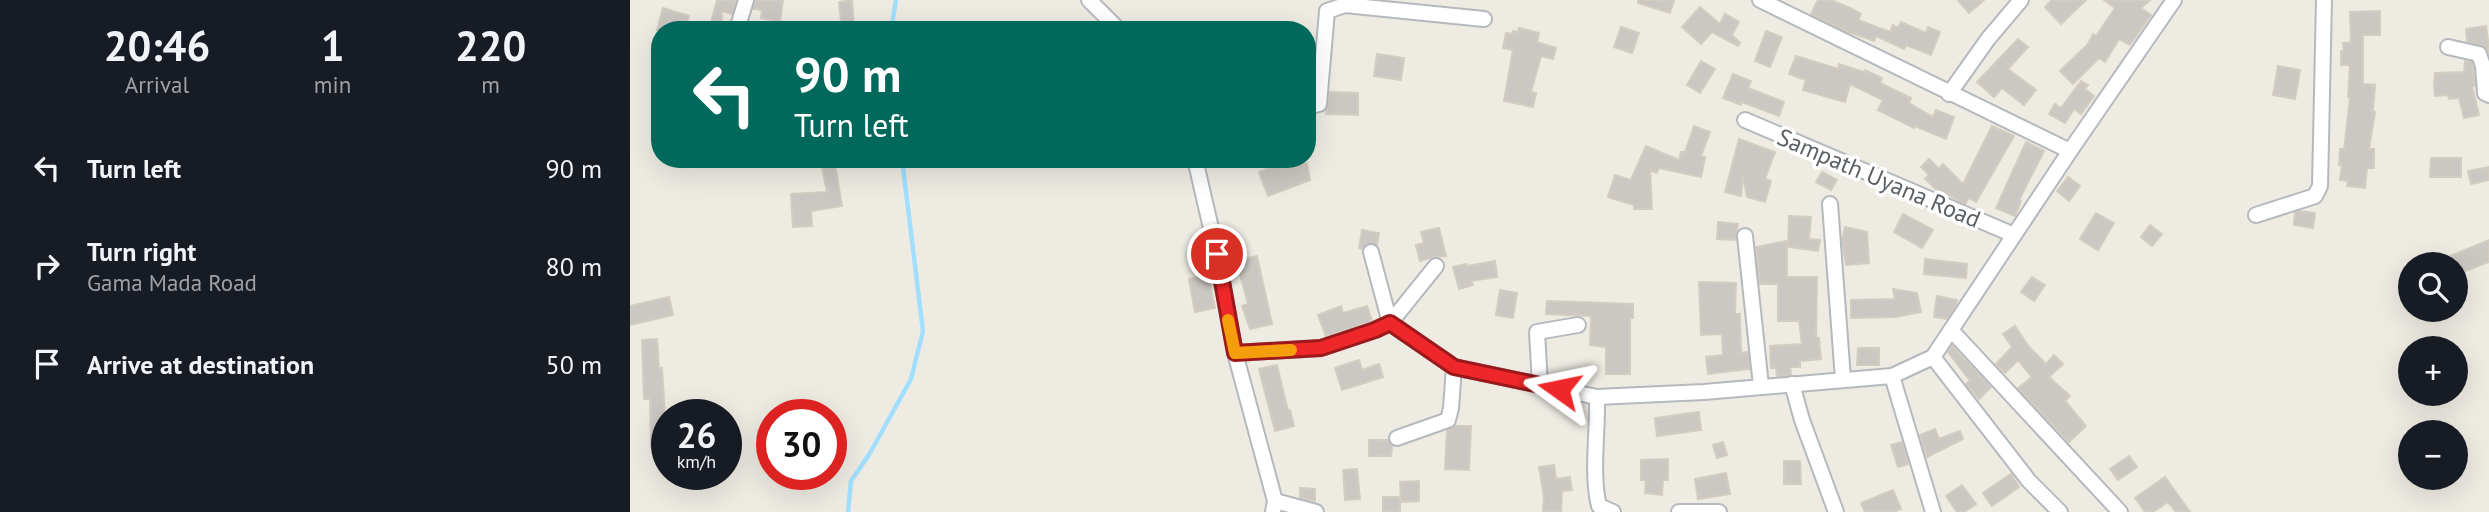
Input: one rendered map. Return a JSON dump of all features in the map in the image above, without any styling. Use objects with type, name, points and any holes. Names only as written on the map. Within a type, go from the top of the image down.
[{"type":"street","points":[[740,21],[746,0]]},
{"type":"street","points":[[1089,0],[1110,21]]},
{"type":"street","points":[[1760,0],[2070,152]]},
{"type":"street","points":[[1949,94],[1988,39],[2021,0]]},
{"type":"street","points":[[1371,252],[1390,323],[1454,367],[1597,397],[1704,392],[1892,376],[1933,357],[2174,0]]},
{"type":"street","points":[[2256,215],[2315,196],[2320,186],[2324,0]]},
{"type":"street","points":[[1316,105],[1319,104],[1327,11],[1345,5],[1484,19]]},
{"type":"street","points":[[2448,47],[2479,54],[2483,66],[2485,93],[2489,94]]},
{"type":"street","name":"Sampath Uyana Road","points":[[1745,120],[2014,235]]},
{"type":"street","points":[[1197,168],[1217,254],[1235,353],[1274,507],[1316,512]]},
{"type":"street","points":[[1830,204],[1843,379]]},
{"type":"street","points":[[1745,236],[1761,386]]},
{"type":"street","points":[[1235,353],[1321,348],[1375,330],[1390,323],[1436,266]]},
{"type":"street","points":[[1540,385],[1537,332],[1578,325]]},
{"type":"street","points":[[1951,330],[2120,512]]},
{"type":"street","points":[[1933,357],[2029,481],[2060,512]]},
{"type":"street","points":[[1397,438],[1448,420],[1454,367]]},
{"type":"street","points":[[1892,376],[1933,512]]},
{"type":"street","points":[[1792,384],[1802,420],[1836,512]]},
{"type":"street","points":[[1597,397],[1595,493],[1599,506],[1613,512]]},
{"type":"street","points":[[1679,512],[1719,512]]},
{"type":"building","points":[[717,0],[736,0],[732,14],[722,11],[721,21],[711,21]]},
{"type":"building","points":[[755,0],[783,0],[780,21],[761,18],[762,10],[753,9]]},
{"type":"building","points":[[852,0],[853,21],[841,21],[839,2]]},
{"type":"building","points":[[1638,0],[1674,0],[1670,13],[1638,3]]},
{"type":"building","points":[[1818,0],[1831,0],[1850,8],[1861,14],[1858,20],[1890,32],[1893,25],[1898,28],[1901,22],[1926,33],[1928,27],[1940,32],[1931,55],[1906,45],[1904,49],[1876,36],[1874,41],[1846,31],[1811,14]]},
{"type":"building","points":[[1958,0],[1984,0],[1969,13]]},
{"type":"building","points":[[2052,0],[2086,0],[2061,24],[2045,7]]},
{"type":"building","points":[[2104,0],[2150,0],[2141,8],[2151,15],[2130,45],[2119,39],[2105,62],[2099,58],[2073,84],[2060,71],[2088,44],[2093,34],[2096,36],[2115,8]]},
{"type":"building","points":[[1700,7],[1720,24],[1725,14],[1739,22],[1732,35],[1740,43],[1738,46],[1712,32],[1701,44],[1682,27]]},
{"type":"building","points":[[663,8],[689,16],[688,21],[659,21]]},
{"type":"building","points":[[2380,11],[2380,35],[2363,35],[2363,84],[2375,85],[2375,112],[2369,149],[2374,149],[2374,168],[2367,168],[2365,188],[2347,186],[2348,181],[2340,180],[2342,165],[2339,165],[2340,149],[2344,149],[2350,97],[2350,65],[2341,65],[2341,51],[2344,51],[2343,43],[2351,42],[2350,12]]},
{"type":"building","points":[[2486,26],[2489,54],[2485,46],[2467,42],[2466,29]]},
{"type":"building","points":[[1621,27],[1639,33],[1632,53],[1614,47]]},
{"type":"building","points":[[1519,28],[1539,33],[1537,42],[1556,48],[1553,59],[1541,56],[1531,92],[1536,93],[1533,107],[1504,101],[1513,50],[1503,48],[1506,33],[1518,32]]},
{"type":"building","points":[[1766,31],[1782,37],[1770,67],[1755,61]]},
{"type":"building","points":[[2018,39],[2028,47],[2008,69],[2036,90],[2024,105],[2002,88],[1994,97],[1977,82]]},
{"type":"building","points":[[1377,54],[1404,58],[1401,80],[1374,76]]},
{"type":"building","points":[[1796,56],[1838,69],[1839,64],[1864,72],[1865,70],[1882,78],[1880,83],[1911,98],[1909,103],[1933,117],[1936,110],[1954,117],[1946,139],[1915,126],[1914,128],[1878,110],[1883,100],[1850,84],[1845,102],[1803,90],[1806,80],[1789,74]]},
{"type":"building","points":[[1701,61],[1715,69],[1700,93],[1687,85]]},
{"type":"building","points":[[2465,61],[2472,62],[2475,86],[2472,86],[2479,115],[2464,118],[2459,98],[2435,96],[2434,85],[2435,73],[2464,72]]},
{"type":"building","points":[[2278,66],[2300,70],[2295,99],[2273,95]]},
{"type":"building","points":[[1733,74],[1751,81],[1748,88],[1784,102],[1779,116],[1723,98]]},
{"type":"building","points":[[2081,81],[2088,85],[2085,89],[2094,96],[2081,114],[2074,109],[2065,123],[2049,114],[2055,104],[2061,108]]},
{"type":"building","points":[[1330,92],[1358,93],[1358,115],[1326,114]]},
{"type":"building","points":[[1694,126],[1710,132],[1701,156],[1705,157],[1701,177],[1659,168],[1657,173],[1650,170],[1652,209],[1634,209],[1634,205],[1608,197],[1615,175],[1631,180],[1646,146],[1679,160],[1681,152],[1685,152]]},
{"type":"building","points":[[1992,126],[2014,136],[1976,202],[1969,198],[1965,204],[1939,192],[1925,179],[1929,175],[1921,167],[1929,159],[1939,169],[1943,164],[1963,184]]},
{"type":"building","points":[[1739,139],[1775,152],[1765,179],[1771,181],[1765,202],[1747,197],[1743,176],[1741,196],[1725,192]]},
{"type":"building","points":[[2026,142],[2044,151],[2019,200],[2021,201],[2015,216],[1996,208]]},
{"type":"building","points":[[2431,158],[2461,158],[2461,177],[2430,177]]},
{"type":"building","points":[[2489,167],[2489,180],[2471,184],[2468,171]]},
{"type":"building","points":[[822,168],[836,168],[842,206],[811,211],[812,226],[793,227],[791,194],[827,192]]},
{"type":"building","points":[[1270,168],[1308,168],[1310,180],[1268,196],[1259,172]]},
{"type":"building","points":[[1822,172],[1837,180],[1831,190],[1816,182]]},
{"type":"building","points":[[2068,177],[2080,186],[2069,201],[2057,191]]},
{"type":"building","points":[[2295,212],[2315,213],[2313,228],[2294,225]]},
{"type":"building","points":[[2096,213],[2114,223],[2098,250],[2080,239]]},
{"type":"building","points":[[1903,214],[1933,230],[1922,248],[1894,232]]},
{"type":"building","points":[[1789,216],[1811,217],[1809,239],[1820,240],[1818,251],[1788,247]]},
{"type":"building","points":[[1718,222],[1738,224],[1736,240],[1717,239]]},
{"type":"building","points":[[2150,225],[2162,234],[2152,246],[2141,237]]},
{"type":"building","points":[[1845,227],[1867,232],[1869,263],[1846,265],[1842,239]]},
{"type":"building","points":[[1439,228],[1446,256],[1420,261],[1416,245],[1424,243],[1421,232]]},
{"type":"building","points":[[1362,230],[1379,233],[1377,245],[1369,243],[1362,249],[1359,248]]},
{"type":"building","points":[[2489,240],[2489,262],[2468,270],[2468,252],[2460,252]]},
{"type":"building","points":[[1787,241],[1787,277],[1817,277],[1816,338],[1819,338],[1821,359],[1800,361],[1800,367],[1790,367],[1791,375],[1777,376],[1776,368],[1771,368],[1770,346],[1802,344],[1799,321],[1778,321],[1778,284],[1760,284],[1756,247]]},
{"type":"building","points":[[1257,256],[1272,324],[1250,329],[1242,306],[1248,304],[1238,267],[1239,260]]},
{"type":"building","points":[[1925,259],[1967,264],[1966,278],[1924,274]]},
{"type":"building","points":[[1495,261],[1497,277],[1471,281],[1473,285],[1459,289],[1453,267]]},
{"type":"building","points":[[1208,275],[1215,308],[1195,312],[1189,279]]},
{"type":"building","points":[[2032,277],[2045,285],[2034,301],[2021,292]]},
{"type":"building","points":[[1699,282],[1736,283],[1735,314],[1740,314],[1741,353],[1748,352],[1750,369],[1708,374],[1706,357],[1723,355],[1722,334],[1701,335]]},
{"type":"building","points":[[1893,289],[1917,293],[1921,312],[1895,317],[1851,318],[1851,300],[1895,299]]},
{"type":"building","points":[[1500,290],[1517,293],[1513,318],[1496,315]]},
{"type":"building","points":[[1937,296],[1957,300],[1947,319],[1934,317]]},
{"type":"building","points":[[669,297],[673,315],[630,325],[630,306]]},
{"type":"building","points":[[1547,301],[1633,304],[1633,318],[1630,318],[1630,374],[1606,374],[1606,347],[1590,345],[1591,316],[1546,314]]},
{"type":"building","points":[[1341,306],[1343,313],[1367,306],[1372,321],[1326,336],[1318,315]]},
{"type":"building","points":[[2015,326],[2029,347],[2046,364],[2054,355],[2063,364],[2049,377],[2070,396],[2065,401],[2086,426],[2069,442],[2018,388],[2032,377],[2018,360],[2005,373],[1996,364],[2012,347],[2003,334]]},
{"type":"building","points":[[657,339],[659,368],[662,368],[664,399],[651,399],[651,447],[650,399],[644,399],[642,340]]},
{"type":"building","points":[[1952,346],[1991,387],[1979,399],[1966,384],[1970,381],[1948,352]]},
{"type":"building","points":[[1858,348],[1879,348],[1879,365],[1857,365]]},
{"type":"building","points":[[1359,360],[1362,370],[1379,364],[1383,377],[1342,390],[1335,368]]},
{"type":"building","points":[[1277,365],[1294,426],[1275,431],[1259,369]]},
{"type":"building","points":[[1699,412],[1701,430],[1657,436],[1655,418]]},
{"type":"building","points":[[1456,426],[1471,426],[1469,470],[1445,469],[1447,431]]},
{"type":"building","points":[[1935,429],[1939,439],[1960,431],[1963,439],[1927,457],[1920,435]]},
{"type":"building","points":[[1369,440],[1388,440],[1392,446],[1391,456],[1369,456]]},
{"type":"building","points":[[1723,442],[1727,455],[1717,458],[1713,445]]},
{"type":"building","points":[[1902,442],[1908,464],[1898,467],[1891,445]]},
{"type":"building","points":[[2129,456],[2137,467],[2118,480],[2110,469]]},
{"type":"building","points":[[1668,459],[1668,480],[1663,480],[1662,495],[1645,493],[1646,480],[1641,480],[1641,460]]},
{"type":"building","points":[[1784,461],[1800,461],[1801,484],[1784,484]]},
{"type":"building","points":[[1554,465],[1556,479],[1570,477],[1572,490],[1562,491],[1561,512],[1543,512],[1544,496],[1539,467]]},
{"type":"building","points":[[1357,469],[1360,499],[1345,500],[1343,470]]},
{"type":"building","points":[[1726,473],[1730,494],[1698,499],[1695,479]]},
{"type":"building","points":[[2011,474],[2019,487],[1992,506],[1983,493]]},
{"type":"building","points":[[2165,477],[2190,512],[2176,512],[2168,502],[2153,512],[2145,512],[2135,498]]},
{"type":"building","points":[[1419,481],[1419,501],[1401,502],[1400,482]]},
{"type":"building","points":[[1962,485],[1976,504],[1964,512],[1957,512],[1946,496]]},
{"type":"building","points":[[1300,488],[1315,489],[1315,501],[1300,498]]},
{"type":"building","points":[[1893,490],[1901,509],[1893,512],[1865,512],[1861,503]]},
{"type":"building","points":[[1383,497],[1400,497],[1400,512],[1383,512]]},
{"type":"waterway","points":[[892,21],[896,0]]},
{"type":"waterway","points":[[848,512],[851,481],[870,453],[911,379],[923,331],[903,168]]},
{"type":"slow traffic","points":[[1228,320],[1235,353],[1291,350]]},
{"type":"route","points":[[1217,254],[1235,353],[1321,348],[1390,323],[1454,367],[1559,389]]}]
